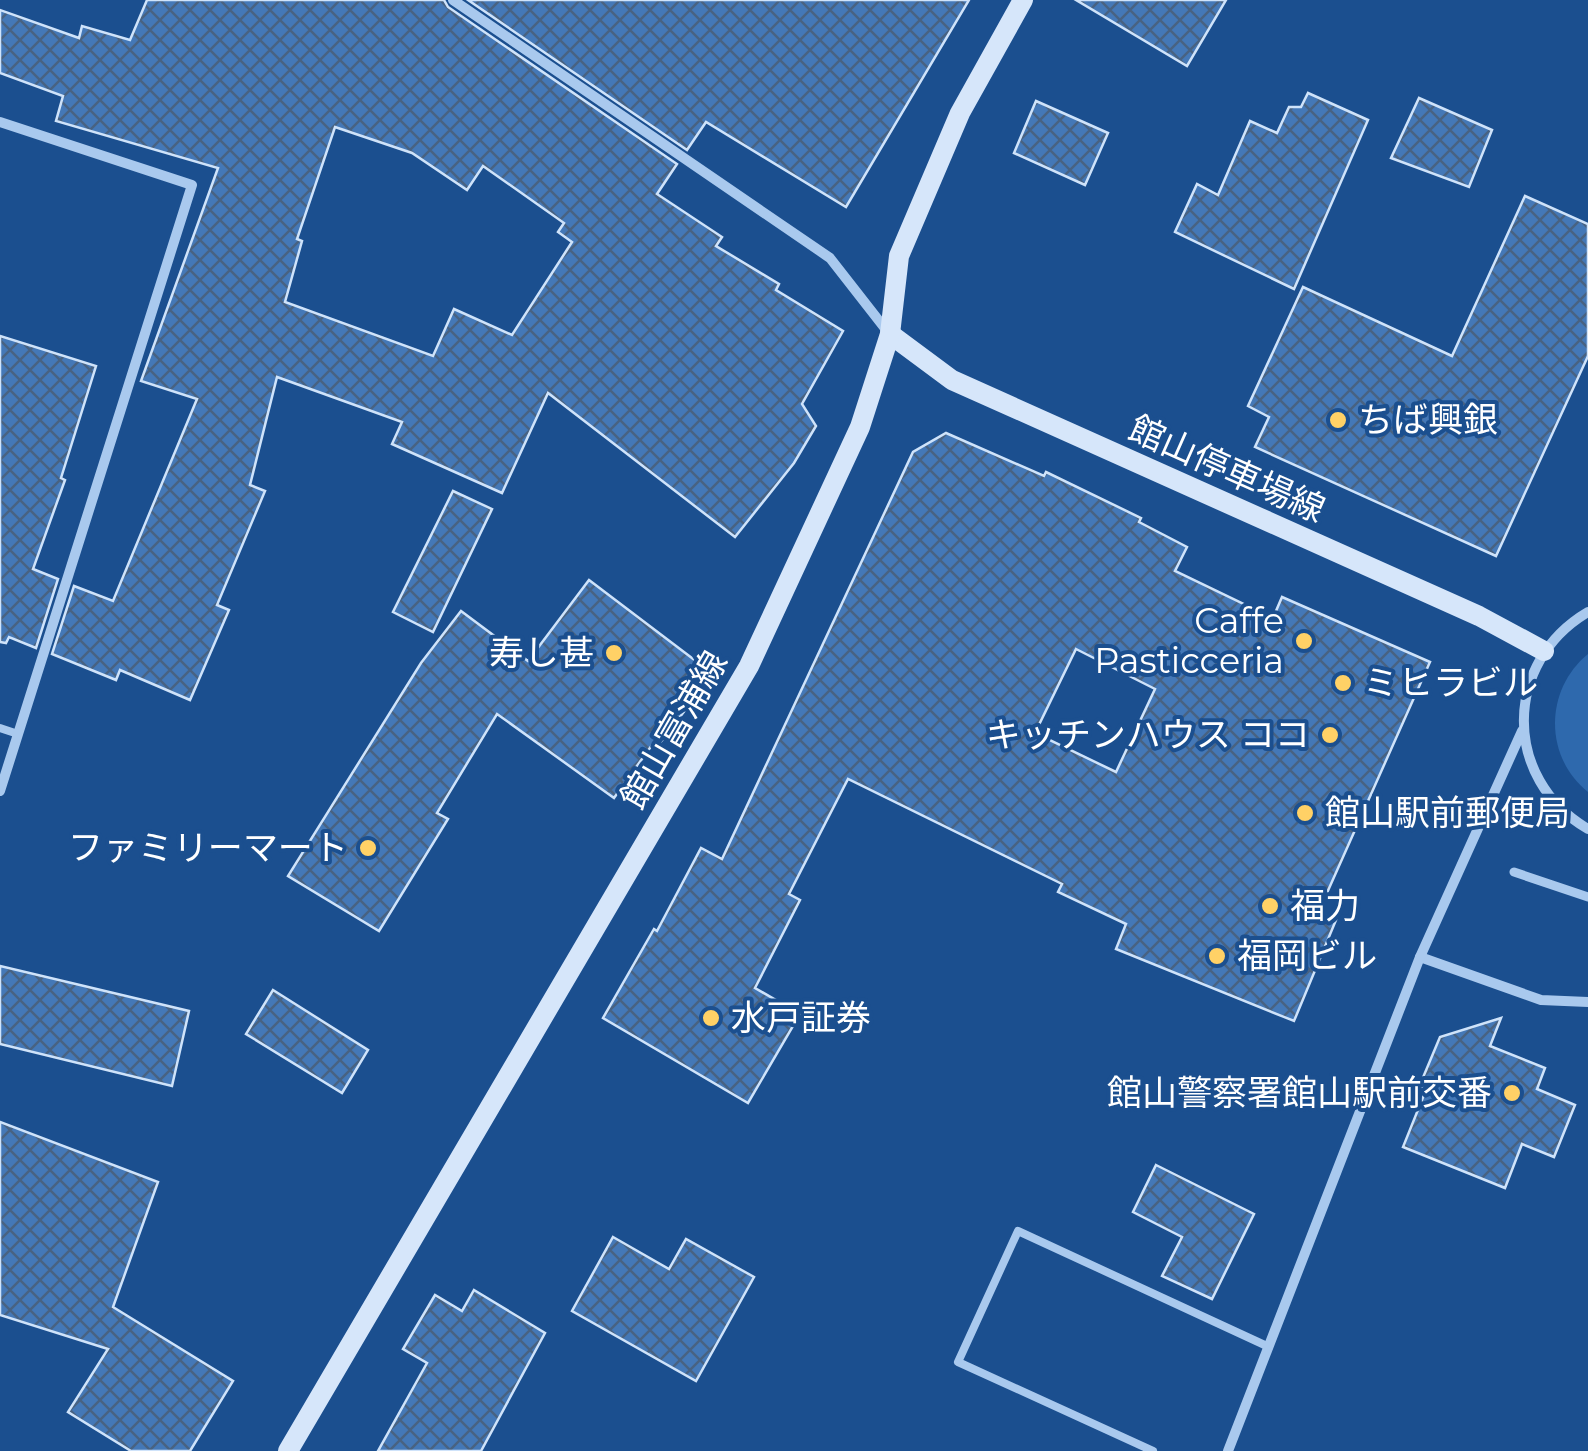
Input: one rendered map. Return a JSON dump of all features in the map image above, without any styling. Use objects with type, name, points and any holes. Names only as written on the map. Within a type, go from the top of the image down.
[{"type":"main road","name":"館山富浦線","points":[[288,1451],[749,666],[860,427],[890,334],[898,256],[960,113],[1023,0]]},
{"type":"main road","name":"館山停車場線","points":[[890,334],[952,380],[1479,616],[1544,651]]},
{"type":"street","points":[[454,0],[830,258],[890,334]]},
{"type":"street","points":[[0,122],[192,185],[0,790]]},
{"type":"street","points":[[1588,612],[1556,635],[1544,651],[1526,689],[1522,732],[1526,753],[1544,791],[1588,828]]},
{"type":"street","points":[[1228,1451],[1420,957],[1522,732]]},
{"type":"street","points":[[1514,872],[1588,898]]},
{"type":"street","points":[[1420,957],[1541,1000],[1588,1002]]},
{"type":"lane","points":[[0,728],[18,734]]},
{"type":"lane","points":[[1154,1451],[958,1362],[1018,1230],[1271,1348]]},
{"type":"shaded area","points":[[1588,654],[1588,792],[1563,761],[1555,723],[1563,686]]},
{"type":"building","points":[[147,0],[444,0],[448,7],[677,164],[657,194],[722,237],[716,246],[779,284],[776,290],[843,331],[802,404],[816,426],[794,463],[735,537],[548,393],[502,493],[392,444],[402,422],[277,377],[250,485],[265,491],[217,605],[229,610],[190,700],[120,670],[116,680],[52,654],[74,586],[113,601],[197,399],[141,381],[218,168],[56,121],[63,96],[0,73],[0,10],[79,38],[82,26],[130,40]],"holes":[[[335,127],[412,153],[467,190],[483,166],[564,223],[558,232],[572,242],[512,335],[454,309],[433,356],[285,302],[302,241],[297,239]]]},
{"type":"building","points":[[468,0],[969,0],[846,207],[706,122],[687,150]]},
{"type":"building","points":[[1076,0],[1226,0],[1187,66]]},
{"type":"building","points":[[1308,93],[1368,120],[1294,289],[1175,232],[1197,184],[1218,195],[1250,121],[1277,133],[1289,107],[1301,107]]},
{"type":"building","points":[[1419,98],[1492,130],[1469,187],[1391,158]]},
{"type":"building","points":[[1036,101],[1108,133],[1085,185],[1014,153]]},
{"type":"building","points":[[1525,196],[1588,224],[1588,356],[1496,556],[1255,447],[1269,417],[1248,406],[1303,287],[1452,356]]},
{"type":"building","points":[[0,336],[96,366],[61,478],[65,480],[33,569],[58,579],[36,648],[9,637],[6,643],[0,642]]},
{"type":"building","points":[[946,433],[1044,476],[1046,472],[1141,518],[1139,522],[1187,547],[1175,571],[1273,618],[1282,597],[1430,662],[1318,913],[1336,920],[1294,1021],[1116,949],[1126,924],[1058,892],[1062,884],[848,779],[789,894],[800,900],[755,988],[800,1014],[748,1103],[603,1018],[654,929],[657,931],[701,848],[722,859],[913,452]],"holes":[[[1076,649],[1155,689],[1116,772],[1035,733]]]},
{"type":"building","points":[[453,491],[492,509],[433,632],[393,612]]},
{"type":"building","points":[[589,580],[713,674],[656,748],[652,745],[614,798],[497,714],[437,813],[448,819],[379,931],[288,876],[421,663],[461,611],[528,661]]},
{"type":"building","points":[[0,966],[189,1011],[172,1086],[0,1044]]},
{"type":"building","points":[[273,990],[368,1050],[342,1093],[246,1034]]},
{"type":"building","points":[[1501,1018],[1490,1046],[1545,1068],[1537,1089],[1575,1105],[1554,1157],[1522,1144],[1505,1188],[1403,1147],[1426,1090],[1419,1087],[1440,1037]]},
{"type":"building","points":[[0,1122],[158,1182],[113,1307],[233,1381],[190,1451],[131,1451],[68,1412],[108,1349],[0,1315]]},
{"type":"building","points":[[1156,1165],[1254,1214],[1212,1299],[1162,1276],[1182,1237],[1133,1212]]},
{"type":"building","points":[[613,1237],[669,1269],[686,1239],[754,1277],[696,1381],[572,1311]]},
{"type":"building","points":[[474,1290],[545,1333],[481,1451],[378,1451],[427,1363],[403,1349],[435,1295],[462,1311]]},
{"type":"place","name":"ちば興銀","points":[[1338,420]]},
{"type":"place","name":"Caffe Pasticceria","points":[[1304,641]]},
{"type":"place","name":"寿し甚","points":[[614,653]]},
{"type":"place","name":"ミヒラビル","points":[[1343,683]]},
{"type":"place","name":"キッチンハウス ココ","points":[[1330,735]]},
{"type":"place","name":"館山駅前郵便局","points":[[1305,813]]},
{"type":"place","name":"ファミリーマート","points":[[368,848]]},
{"type":"place","name":"福力","points":[[1270,906]]},
{"type":"place","name":"福岡ビル","points":[[1217,956]]},
{"type":"place","name":"水戸証券","points":[[711,1018]]},
{"type":"place","name":"館山警察署館山駅前交番","points":[[1512,1093]]}]
